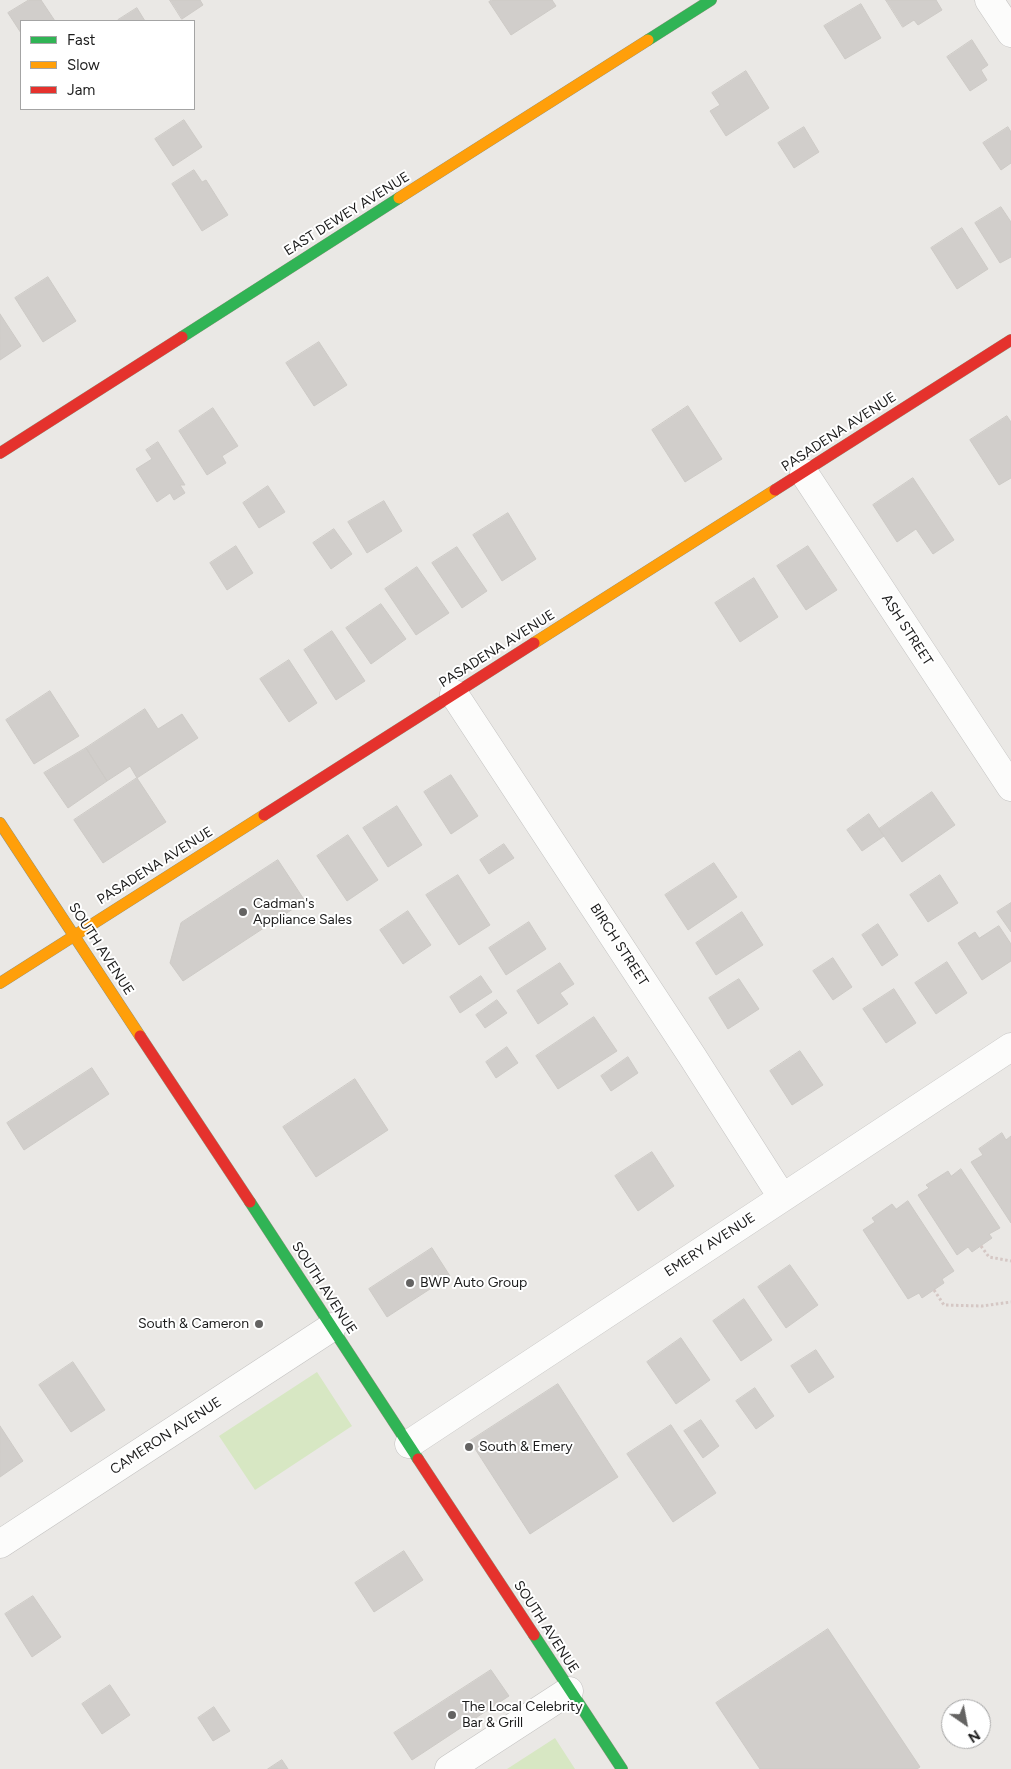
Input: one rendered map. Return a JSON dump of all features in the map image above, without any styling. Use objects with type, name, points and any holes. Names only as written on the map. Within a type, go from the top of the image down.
[{"type":"street","name":"EAST DEWEY AVENUE","points":[[0,453],[711,0]]},
{"type":"street","points":[[989,0],[1011,33]]},
{"type":"street","name":"PASADENA AVENUE","points":[[0,983],[1011,340]]},
{"type":"street","name":"ASH STREET","points":[[804,472],[1011,787]]},
{"type":"street","name":"BIRCH STREET","points":[[454,694],[687,1048],[782,1197]]},
{"type":"street","name":"SOUTH AVENUE","points":[[0,823],[622,1769]]},
{"type":"street","name":"EMERY AVENUE","points":[[409,1444],[1011,1047]]},
{"type":"street","name":"CAMERON AVENUE","points":[[0,1544],[332,1327]]},
{"type":"street","points":[[449,1769],[569,1691]]},
{"type":"path","points":[[981,1246],[989,1257],[1011,1261]]},
{"type":"path","points":[[934,1290],[944,1305],[982,1306],[1011,1302]]},
{"type":"green space","points":[[317,1372],[352,1426],[255,1490],[219,1436]]},
{"type":"green space","points":[[555,1738],[575,1769],[507,1769]]},
{"type":"building","points":[[29,0],[41,0],[54,20],[20,20],[20,31],[8,13]]},
{"type":"building","points":[[170,0],[200,0],[203,5],[182,19]]},
{"type":"building","points":[[492,0],[552,0],[556,6],[511,35],[489,2]]},
{"type":"building","points":[[886,0],[936,0],[942,10],[918,25],[914,20],[903,27]]},
{"type":"building","points":[[861,4],[881,38],[845,59],[824,26]]},
{"type":"building","points":[[137,8],[144,20],[118,20]]},
{"type":"building","points":[[972,40],[988,65],[981,70],[987,80],[970,91],[947,57]]},
{"type":"building","points":[[746,71],[769,108],[726,136],[710,111],[720,105],[712,93]]},
{"type":"building","points":[[184,120],[202,147],[173,166],[155,139]]},
{"type":"building","points":[[804,127],[819,152],[794,168],[778,143]]},
{"type":"building","points":[[1008,127],[1011,132],[1011,163],[1001,170],[983,143]]},
{"type":"building","points":[[194,170],[202,182],[206,180],[228,215],[202,231],[172,184]]},
{"type":"building","points":[[1001,207],[1011,222],[1011,257],[1000,263],[975,223]]},
{"type":"building","points":[[962,228],[988,269],[957,289],[931,248]]},
{"type":"building","points":[[48,277],[76,321],[43,342],[15,298]]},
{"type":"building","points":[[0,314],[21,346],[0,360]]},
{"type":"building","points":[[319,342],[347,385],[314,406],[286,363]]},
{"type":"building","points":[[688,406],[722,459],[685,482],[652,430]]},
{"type":"building","points":[[213,408],[238,446],[222,456],[226,463],[207,475],[179,431]]},
{"type":"building","points":[[1007,416],[1011,422],[1011,478],[999,485],[970,440]]},
{"type":"building","points":[[158,442],[185,485],[180,485],[185,493],[174,500],[170,493],[157,502],[136,469],[152,459],[146,450]]},
{"type":"building","points":[[913,478],[954,540],[933,554],[916,529],[897,542],[873,505]]},
{"type":"building","points":[[268,486],[285,512],[259,528],[243,503]]},
{"type":"building","points":[[384,501],[402,531],[367,553],[348,522]]},
{"type":"building","points":[[508,513],[536,559],[502,581],[473,535]]},
{"type":"building","points":[[334,529],[352,554],[331,569],[313,543]]},
{"type":"building","points":[[236,546],[253,573],[227,590],[210,563]]},
{"type":"building","points":[[808,546],[837,590],[806,610],[777,566]]},
{"type":"building","points":[[457,547],[487,591],[462,608],[432,563]]},
{"type":"building","points":[[417,567],[449,613],[416,635],[385,589]]},
{"type":"building","points":[[754,578],[778,617],[740,642],[715,603]]},
{"type":"building","points":[[381,604],[406,639],[371,664],[346,628]]},
{"type":"building","points":[[332,631],[365,681],[336,700],[304,650]]},
{"type":"building","points":[[289,660],[317,703],[289,722],[260,679]]},
{"type":"building","points":[[50,691],[79,736],[34,764],[6,720]]},
{"type":"building","points":[[145,709],[158,729],[182,714],[198,738],[137,778],[130,766],[107,781],[86,748]]},
{"type":"building","points":[[86,748],[107,781],[68,808],[44,773]]},
{"type":"building","points":[[451,775],[478,816],[451,834],[424,792]]},
{"type":"building","points":[[137,778],[166,822],[103,863],[74,820]]},
{"type":"building","points":[[932,792],[955,825],[902,862],[879,829]]},
{"type":"building","points":[[397,806],[422,845],[388,867],[363,828]]},
{"type":"building","points":[[869,814],[884,836],[862,851],[847,830]]},
{"type":"building","points":[[348,835],[378,880],[347,901],[317,856]]},
{"type":"building","points":[[504,844],[514,858],[489,874],[480,860]]},
{"type":"building","name":"Cadman's Appliance Sales","points":[[278,860],[305,901],[183,981],[170,963],[181,923]]},
{"type":"building","points":[[714,863],[737,897],[688,930],[665,895]]},
{"type":"building","points":[[458,875],[490,925],[459,945],[426,895]]},
{"type":"building","points":[[940,875],[958,903],[928,922],[910,895]]},
{"type":"building","points":[[1011,903],[1011,932],[997,912]]},
{"type":"building","points":[[408,911],[431,945],[403,964],[380,930]]},
{"type":"building","points":[[742,912],[763,945],[716,975],[696,943]]},
{"type":"building","points":[[529,922],[546,949],[506,975],[489,948]]},
{"type":"building","points":[[878,924],[898,955],[882,966],[862,935]]},
{"type":"building","points":[[999,926],[1011,944],[1011,961],[982,980],[958,943],[975,932],[979,938]]},
{"type":"building","points":[[833,958],[852,987],[833,1000],[813,971]]},
{"type":"building","points":[[947,962],[967,993],[936,1014],[915,983]]},
{"type":"building","points":[[560,963],[574,984],[560,993],[568,1004],[538,1024],[517,991]]},
{"type":"building","points":[[481,976],[492,992],[460,1013],[450,997]]},
{"type":"building","points":[[739,979],[759,1009],[728,1029],[709,998]]},
{"type":"building","points":[[894,989],[916,1023],[886,1043],[863,1009]]},
{"type":"building","points":[[497,1000],[507,1013],[485,1028],[476,1015]]},
{"type":"building","points":[[594,1017],[617,1051],[558,1089],[536,1056]]},
{"type":"building","points":[[507,1047],[518,1063],[496,1078],[486,1062]]},
{"type":"building","points":[[800,1051],[823,1085],[792,1105],[770,1071]]},
{"type":"building","points":[[628,1057],[638,1073],[611,1091],[601,1076]]},
{"type":"building","points":[[92,1068],[109,1094],[24,1150],[7,1123]]},
{"type":"building","points":[[355,1079],[388,1130],[316,1177],[283,1127]]},
{"type":"building","points":[[1002,1133],[1006,1140],[1011,1136],[1011,1223],[971,1162],[983,1155],[979,1149]]},
{"type":"building","points":[[652,1152],[674,1186],[638,1211],[615,1176]]},
{"type":"building","points":[[961,1169],[1000,1228],[989,1234],[992,1238],[972,1252],[968,1247],[957,1255],[918,1195],[929,1188],[926,1185],[948,1171],[951,1176]]},
{"type":"building","points":[[908,1201],[954,1271],[942,1279],[944,1283],[922,1298],[919,1293],[908,1299],[863,1230],[875,1222],[872,1218],[892,1204],[896,1209]]},
{"type":"building","name":"BWP Auto Group","points":[[432,1248],[450,1276],[387,1317],[369,1289]]},
{"type":"building","points":[[790,1265],[818,1305],[786,1328],[758,1287]]},
{"type":"building","points":[[744,1299],[772,1340],[741,1361],[713,1321]]},
{"type":"building","points":[[681,1338],[710,1380],[676,1404],[647,1362]]},
{"type":"building","points":[[816,1350],[834,1377],[809,1393],[791,1366]]},
{"type":"building","points":[[73,1362],[105,1410],[71,1432],[39,1385]]},
{"type":"building","points":[[558,1384],[618,1477],[530,1534],[470,1441]]},
{"type":"building","points":[[755,1388],[774,1416],[756,1429],[736,1401]]},
{"type":"building","points":[[701,1420],[719,1446],[703,1458],[684,1431]]},
{"type":"building","points":[[671,1425],[716,1493],[673,1522],[627,1454]]},
{"type":"building","points":[[0,1426],[23,1461],[0,1477]]},
{"type":"building","points":[[404,1551],[423,1580],[374,1612],[355,1583]]},
{"type":"building","points":[[33,1596],[61,1637],[32,1657],[5,1614]]},
{"type":"building","points":[[828,1629],[920,1767],[917,1769],[760,1769],[716,1703]]},
{"type":"building","name":"The Local Celebrity Bar & Grill","points":[[491,1670],[509,1696],[412,1760],[394,1733]]},
{"type":"building","points":[[110,1685],[130,1715],[102,1734],[82,1704]]},
{"type":"building","points":[[214,1707],[230,1731],[213,1741],[198,1718]]},
{"type":"building","points":[[282,1760],[288,1769],[268,1769]]},
{"type":"traffic: fast","points":[[648,40],[711,0]]},
{"type":"traffic: fast","points":[[182,337],[399,198]]},
{"type":"traffic: fast","points":[[250,1202],[418,1459]]},
{"type":"traffic: fast","points":[[534,1635],[622,1769]]},
{"type":"traffic: slow","points":[[399,198],[648,40]]},
{"type":"traffic: slow","points":[[534,643],[775,490]]},
{"type":"traffic: slow","points":[[0,983],[264,815]]},
{"type":"traffic: slow","points":[[0,823],[140,1036]]},
{"type":"traffic: jam","points":[[0,453],[182,337]]},
{"type":"traffic: jam","points":[[775,490],[1011,340]]},
{"type":"traffic: jam","points":[[264,815],[534,643]]},
{"type":"traffic: jam","points":[[140,1036],[250,1202]]},
{"type":"traffic: jam","points":[[418,1459],[534,1635]]},
{"type":"place","name":"Cadman's Appliance Sales","points":[[243,912]]},
{"type":"place","name":"BWP Auto Group","points":[[410,1283]]},
{"type":"place","name":"South & Cameron","points":[[259,1324]]},
{"type":"place","name":"South & Emery","points":[[469,1447]]},
{"type":"place","name":"The Local Celebrity Bar & Grill","points":[[452,1715]]}]
